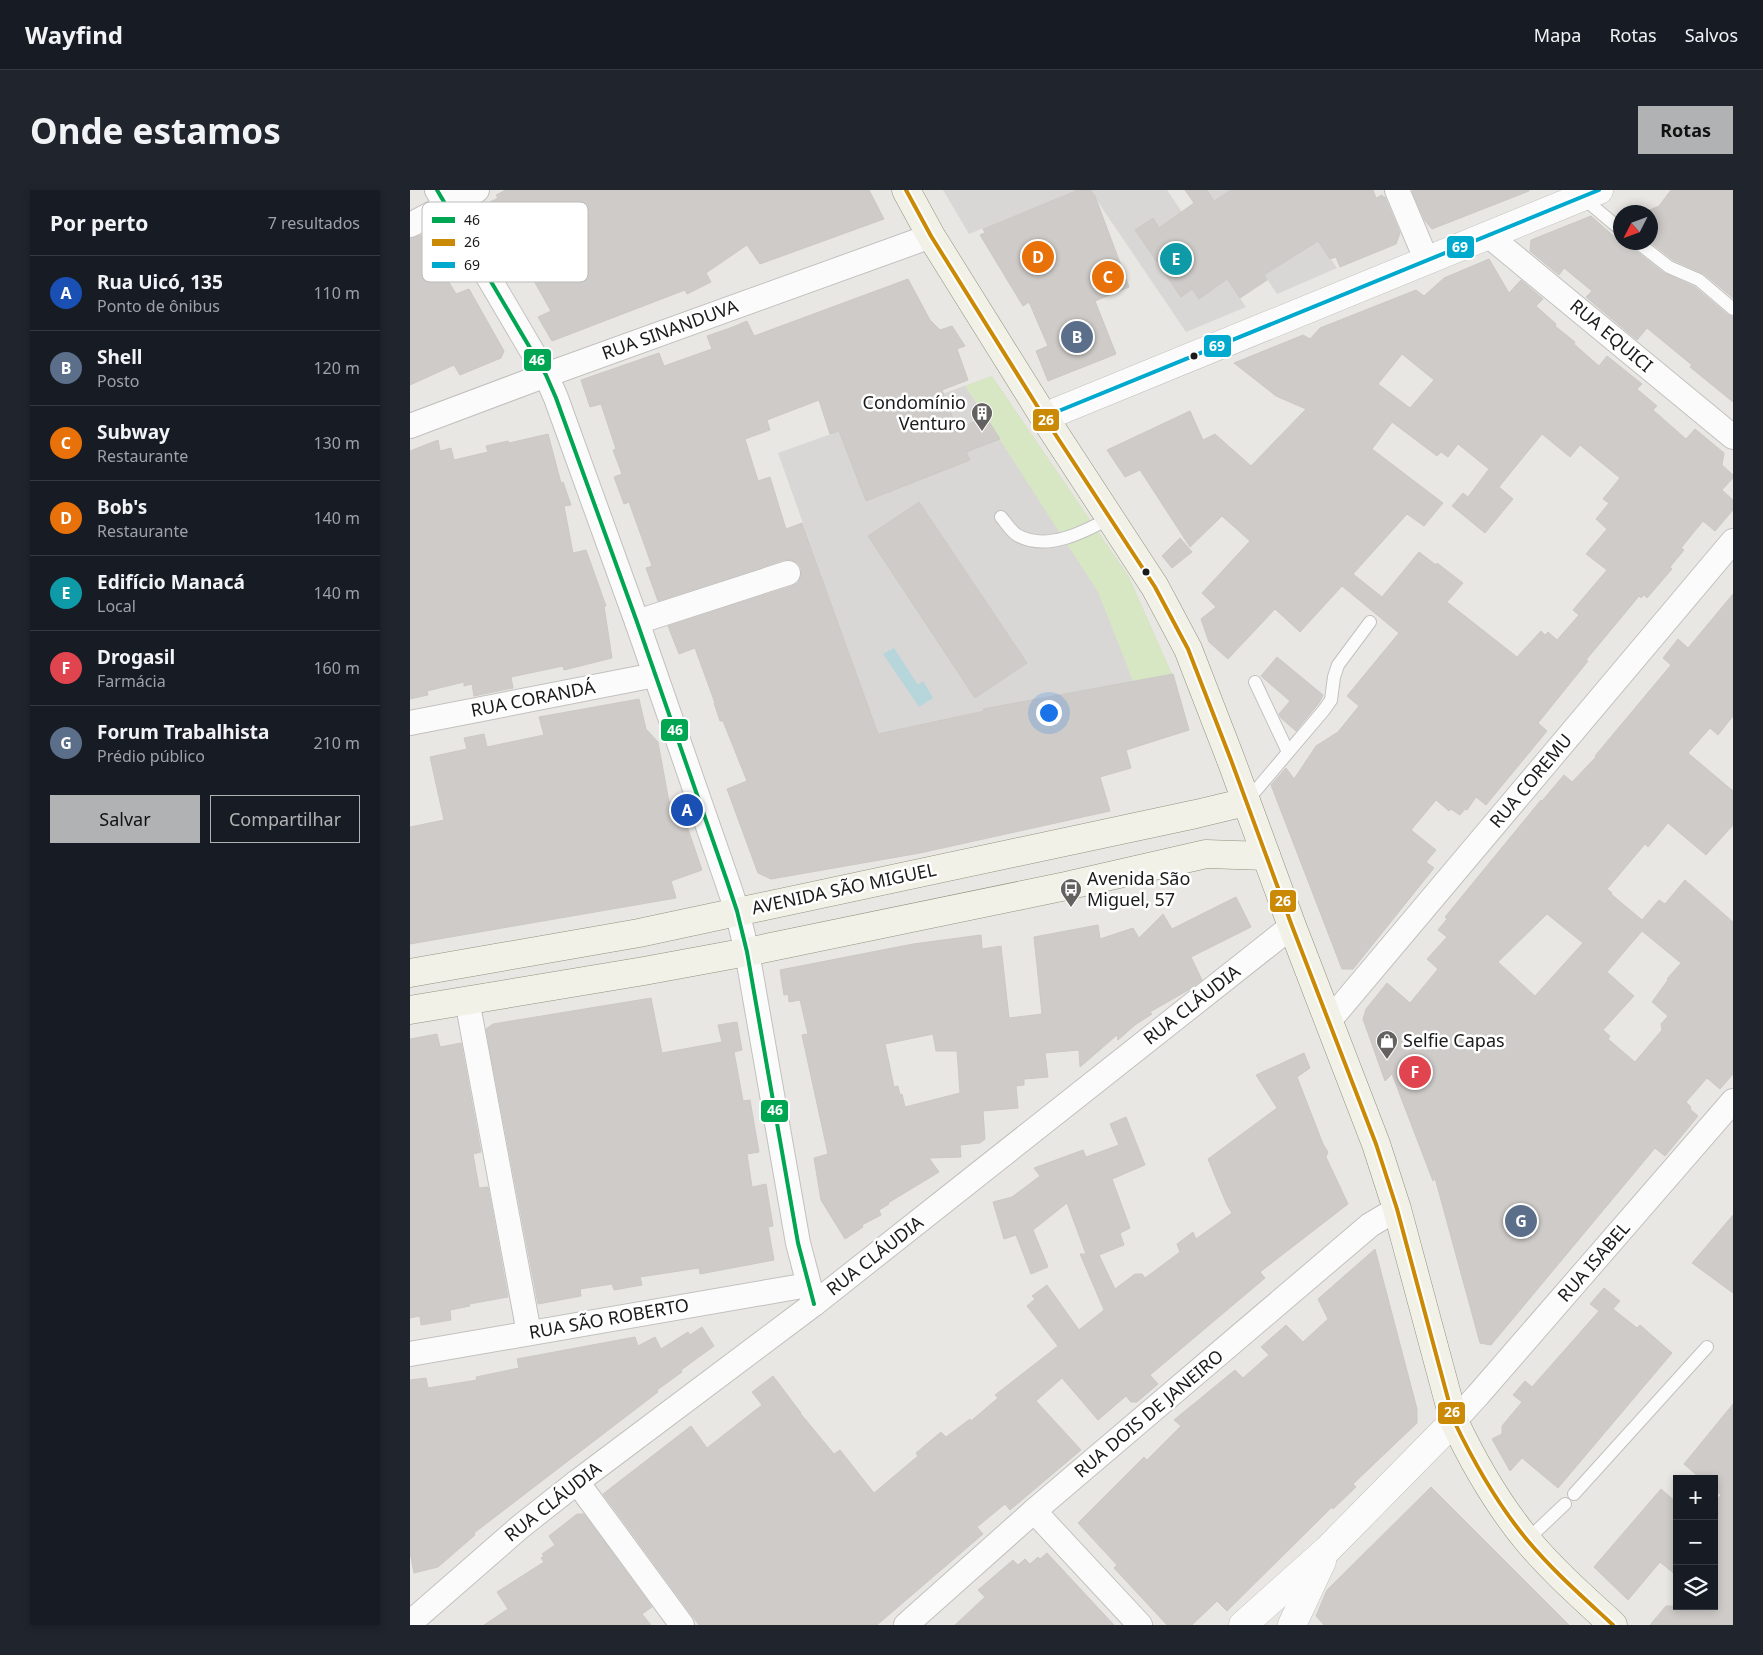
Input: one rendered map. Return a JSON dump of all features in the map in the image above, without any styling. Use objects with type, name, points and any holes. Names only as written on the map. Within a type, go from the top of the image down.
[{"type":"main road","points":[[906,190],[931,236],[1044,417],[1155,587],[1188,649],[1376,1144],[1397,1209],[1454,1421],[1468,1450],[1499,1502],[1527,1540],[1553,1569],[1612,1625]]},
{"type":"main road","points":[[1206,854],[1250,812]]},
{"type":"main road","name":"AVENIDA SÃO MIGUEL","points":[[410,973],[639,933],[1196,814],[1250,812]]},
{"type":"main road","points":[[410,1010],[747,952],[1066,886],[1206,854],[1266,856]]},
{"type":"street","points":[[442,198],[477,190]]},
{"type":"street","points":[[1397,190],[1426,259]]},
{"type":"street","points":[[1044,417],[1426,259],[1590,194]]},
{"type":"street","points":[[410,225],[422,215]]},
{"type":"street","name":"RUA EQUICI","points":[[1488,235],[1733,437]]},
{"type":"street","name":"RUA SINANDUVA","points":[[410,426],[931,236]]},
{"type":"street","points":[[491,282],[546,375],[556,398],[638,622],[737,912],[747,952],[798,1243],[810,1295]]},
{"type":"street","name":"RUA COREMU","points":[[1329,1021],[1733,542]]},
{"type":"street","points":[[638,622],[788,573]]},
{"type":"street","name":"RUA CORANDÁ","points":[[410,723],[655,675]]},
{"type":"street","name":"RUA CLÁUDIA","points":[[410,1623],[520,1527],[810,1295],[1292,926]]},
{"type":"street","points":[[467,1000],[528,1333]]},
{"type":"street","name":"RUA ISABEL","points":[[1454,1421],[1485,1388],[1733,1101]]},
{"type":"street","name":"RUA DOIS DE JANEIRO","points":[[906,1625],[1034,1511],[1370,1225],[1397,1209]]},
{"type":"street","name":"RUA SÃO ROBERTO","points":[[410,1354],[528,1333],[810,1295]]},
{"type":"street","points":[[1243,1625],[1327,1550],[1454,1421]]},
{"type":"street","points":[[577,1482],[682,1625]]},
{"type":"street","points":[[1034,1511],[1140,1625]]},
{"type":"street","points":[[1292,1625],[1327,1550]]},
{"type":"lane","points":[[1590,194],[1613,221]]},
{"type":"lane","points":[[1647,250],[1669,267],[1699,280],[1733,309]]},
{"type":"lane","points":[[1001,517],[1016,534],[1036,541],[1053,540],[1086,531],[1110,518]]},
{"type":"lane","points":[[1250,812],[1288,752],[1331,700],[1334,689],[1334,677],[1338,665],[1370,622]]},
{"type":"lane","points":[[1255,682],[1288,752]]},
{"type":"lane","points":[[1574,1494],[1707,1348]]},
{"type":"lane","points":[[1527,1540],[1565,1504]]},
{"type":"shaded area","points":[[943,190],[1078,190],[969,234]]},
{"type":"shaded area","points":[[1090,190],[1167,190],[1246,307],[1186,332]]},
{"type":"shaded area","points":[[1207,190],[1284,190],[1337,268],[1277,294]]},
{"type":"shaded area","points":[[992,376],[1129,577],[1172,674],[1009,705],[878,734],[778,453]]},
{"type":"green space","points":[[992,376],[1129,577],[1172,674],[1133,681],[1098,592],[965,386]]},
{"type":"water","points":[[894,648],[918,685],[923,681],[933,698],[919,707],[883,654]]},
{"type":"building","points":[[506,190],[869,190],[884,219],[760,264],[747,245],[706,273],[711,282],[687,294],[685,290],[552,341],[538,317],[551,311],[535,282],[588,282],[588,202],[490,202],[498,198],[496,195]]},
{"type":"building","points":[[1078,190],[1090,190],[1095,196],[1129,287],[1095,301],[1116,354],[1048,381],[1036,351],[1048,346],[1029,302],[1023,306],[980,235],[985,233],[983,229]]},
{"type":"building","points":[[1185,190],[1207,190],[1214,201],[1231,190],[1373,190],[1376,198],[1382,195],[1385,197],[1400,233],[1396,244],[1340,267],[1336,257],[1330,259],[1318,241],[1264,275],[1267,280],[1240,298],[1227,279],[1199,299],[1192,289],[1181,297],[1135,230],[1153,218],[1159,228],[1194,203]]},
{"type":"building","points":[[1671,190],[1733,190],[1733,298],[1704,274],[1673,260],[1658,248],[1659,206]]},
{"type":"building","points":[[1412,191],[1529,191],[1432,229],[1425,221]]},
{"type":"building","points":[[1591,216],[1613,236],[1613,250],[1635,250],[1664,273],[1695,287],[1728,315],[1733,317],[1733,402],[1690,367],[1692,365],[1647,328],[1637,340],[1586,297],[1592,291],[1564,268],[1559,275],[1530,251],[1531,240]]},
{"type":"building","points":[[421,235],[422,237],[422,282],[449,282],[456,294],[469,289],[504,351],[501,358],[460,375],[454,365],[410,385],[410,239]]},
{"type":"building","points":[[1489,259],[1509,293],[1521,280],[1543,299],[1536,306],[1599,366],[1607,356],[1642,384],[1637,389],[1657,406],[1653,410],[1686,439],[1695,429],[1724,453],[1722,465],[1733,475],[1733,478],[1722,490],[1733,500],[1733,510],[1715,531],[1703,521],[1681,548],[1684,550],[1670,567],[1672,569],[1647,598],[1644,595],[1641,598],[1639,596],[1586,660],[1588,661],[1538,723],[1547,731],[1486,805],[1476,797],[1467,810],[1465,809],[1460,815],[1451,809],[1449,811],[1436,800],[1411,830],[1436,850],[1426,862],[1434,868],[1353,969],[1342,969],[1271,785],[1286,768],[1294,779],[1316,746],[1338,732],[1359,706],[1347,696],[1399,633],[1342,586],[1300,632],[1275,609],[1228,659],[1209,642],[1201,619],[1216,607],[1202,593],[1250,541],[1222,516],[1190,547],[1140,470],[1125,477],[1107,450],[1190,411],[1203,440],[1215,434],[1251,466],[1306,409],[1276,396],[1234,363],[1303,335],[1310,339],[1320,328],[1416,290],[1424,296],[1444,278]],"holes":[[[1402,354],[1434,380],[1410,408],[1378,384]],[[1392,422],[1437,456],[1441,452],[1448,457],[1458,444],[1489,469],[1468,497],[1463,493],[1452,506],[1485,533],[1513,499],[1499,487],[1542,434],[1570,457],[1580,445],[1620,478],[1603,499],[1609,503],[1596,519],[1607,529],[1586,554],[1607,570],[1573,610],[1579,615],[1557,640],[1548,632],[1545,635],[1541,631],[1517,657],[1447,602],[1463,583],[1419,552],[1382,597],[1353,574],[1407,514],[1424,526],[1443,503],[1372,449]]]},
{"type":"building","points":[[908,279],[930,320],[940,330],[952,326],[965,346],[957,349],[968,380],[942,390],[957,429],[986,417],[1000,439],[966,452],[970,460],[866,501],[839,431],[830,434],[819,400],[767,420],[770,430],[745,439],[758,481],[770,477],[786,529],[802,523],[878,734],[984,711],[983,709],[1173,674],[1189,730],[1126,750],[1131,768],[1100,777],[1110,811],[920,853],[771,879],[758,873],[727,789],[747,781],[723,721],[720,721],[695,648],[679,654],[668,626],[792,586],[798,583],[801,576],[801,568],[798,563],[784,560],[658,601],[646,568],[652,566],[629,502],[624,504],[614,477],[622,474],[613,450],[616,449],[601,404],[590,407],[581,380],[659,353],[664,366],[712,349],[707,336],[747,321],[754,336]]},
{"type":"building","points":[[548,434],[561,483],[563,482],[571,505],[564,506],[573,553],[586,550],[606,606],[604,606],[612,658],[564,670],[563,666],[511,677],[513,688],[474,696],[472,684],[464,686],[464,682],[427,691],[428,695],[410,699],[410,451],[438,440],[440,451],[451,448],[454,460],[488,452],[486,446]]},
{"type":"building","points":[[919,502],[1027,663],[975,698],[868,536]]},
{"type":"building","points":[[1180,538],[1192,552],[1172,568],[1162,556]]},
{"type":"building","points":[[1733,594],[1733,716],[1718,735],[1710,728],[1688,753],[1733,791],[1733,825],[1706,855],[1668,823],[1648,847],[1645,844],[1607,889],[1642,920],[1659,900],[1665,904],[1685,880],[1733,922],[1733,1074],[1720,1089],[1707,1078],[1686,1102],[1691,1107],[1690,1109],[1698,1116],[1665,1156],[1655,1148],[1491,1345],[1480,1343],[1435,1178],[1433,1181],[1392,1074],[1385,1081],[1363,1019],[1366,1009],[1387,983],[1410,1003],[1438,969],[1427,959],[1447,937],[1438,930],[1447,919],[1445,917],[1541,800],[1564,775],[1572,782],[1596,757],[1671,665],[1663,658],[1678,639],[1688,648]],"holes":[[[1547,914],[1583,943],[1535,996],[1498,962]],[[1642,931],[1681,963],[1667,979],[1652,1002],[1668,1016],[1661,1024],[1662,1030],[1635,1062],[1608,1039],[1610,1036],[1603,1030],[1634,996],[1607,972]]]},
{"type":"building","points":[[1277,657],[1323,695],[1319,703],[1296,731],[1279,714],[1290,701],[1261,676]]},
{"type":"building","points":[[639,699],[646,729],[658,742],[669,802],[678,800],[702,870],[671,881],[676,898],[410,944],[410,827],[444,820],[430,757],[467,749],[464,738],[484,734],[487,747],[544,735],[539,717]]},
{"type":"building","points":[[1236,897],[1251,927],[1191,957],[1202,980],[1150,1012],[1152,1014],[1135,1025],[1118,1040],[1117,1035],[1080,1067],[1079,1050],[1045,1053],[1048,1077],[1024,1079],[1024,1085],[1016,1086],[1018,1108],[983,1111],[985,1139],[980,1143],[960,1145],[961,1157],[929,1158],[939,1172],[888,1203],[879,1210],[881,1215],[862,1225],[863,1227],[845,1239],[821,1200],[814,1158],[828,1154],[802,1035],[808,1034],[800,1000],[789,1002],[788,994],[784,995],[780,970],[913,944],[981,935],[982,949],[1001,946],[1009,1018],[1042,1014],[1034,937],[1098,925],[1100,939],[1133,928],[1139,938],[1163,914],[1172,929]],"holes":[[[933,1034],[936,1051],[957,1051],[960,1093],[905,1107],[898,1086],[894,1087],[885,1044]]]},
{"type":"building","points":[[651,998],[662,1053],[722,1042],[718,1025],[737,1022],[742,1050],[734,1052],[743,1101],[750,1100],[759,1152],[747,1154],[752,1187],[766,1184],[773,1226],[768,1227],[774,1260],[700,1274],[699,1268],[640,1277],[642,1285],[614,1290],[612,1284],[580,1289],[581,1296],[538,1304],[486,1029],[493,1024]]},
{"type":"building","points":[[437,1034],[440,1047],[461,1043],[481,1152],[473,1154],[479,1188],[488,1187],[508,1297],[469,1304],[470,1306],[450,1310],[451,1320],[421,1325],[420,1316],[410,1318],[410,1039]]},
{"type":"building","points":[[1304,1053],[1310,1068],[1297,1077],[1323,1144],[1328,1152],[1326,1157],[1348,1204],[1260,1272],[1265,1278],[1150,1375],[1158,1384],[1137,1402],[1131,1402],[1126,1396],[1098,1420],[1062,1378],[1036,1401],[1081,1450],[1010,1510],[1005,1504],[977,1527],[983,1534],[877,1625],[699,1625],[603,1494],[691,1426],[707,1448],[762,1405],[752,1392],[773,1376],[800,1413],[834,1454],[840,1450],[874,1493],[918,1456],[916,1453],[941,1432],[946,1437],[970,1419],[971,1421],[998,1398],[995,1395],[1058,1346],[1027,1306],[1035,1299],[1032,1296],[1047,1285],[1079,1330],[1104,1310],[1080,1254],[1086,1254],[1067,1203],[1033,1230],[1048,1267],[1031,1274],[1016,1235],[1004,1239],[993,1202],[1012,1197],[1040,1176],[1034,1168],[1083,1150],[1086,1157],[1119,1145],[1110,1124],[1126,1117],[1145,1165],[1112,1179],[1130,1228],[1120,1233],[1124,1245],[1099,1255],[1115,1289],[1135,1274],[1142,1274],[1145,1278],[1180,1252],[1177,1244],[1193,1232],[1196,1239],[1232,1213],[1208,1159],[1277,1108],[1256,1075]]},
{"type":"building","points":[[1733,1215],[1733,1293],[1692,1263]]},
{"type":"building","points":[[1375,1249],[1417,1409],[1417,1423],[1353,1484],[1356,1487],[1333,1509],[1332,1507],[1227,1611],[1217,1601],[1192,1625],[1167,1625],[1114,1568],[1117,1565],[1078,1523],[1144,1457],[1147,1460],[1181,1426],[1174,1420],[1235,1370],[1243,1378],[1269,1355],[1261,1347],[1286,1325],[1303,1342],[1328,1319],[1318,1299]]},
{"type":"building","points":[[1604,1288],[1620,1301],[1613,1309],[1637,1328],[1640,1325],[1672,1353],[1558,1488],[1522,1458],[1510,1471],[1492,1439],[1502,1434],[1502,1426],[1522,1402],[1513,1395],[1525,1381],[1532,1387],[1599,1311],[1590,1304]]},
{"type":"building","points":[[702,1327],[714,1346],[681,1370],[682,1372],[657,1390],[658,1392],[474,1533],[475,1535],[438,1567],[414,1573],[410,1552],[410,1380],[426,1378],[428,1388],[477,1380],[476,1377],[519,1368],[517,1359],[635,1337],[638,1346],[655,1337],[661,1349],[688,1332],[690,1335]]},
{"type":"building","points":[[1733,1404],[1733,1625],[1650,1625],[1666,1606],[1673,1606],[1673,1610],[1718,1610],[1718,1498],[1721,1495],[1718,1492],[1718,1475],[1696,1475],[1684,1464]]},
{"type":"building","points":[[1431,1487],[1569,1625],[1324,1625],[1316,1616],[1327,1590]]},
{"type":"building","points":[[1661,1489],[1673,1500],[1673,1573],[1660,1562],[1628,1600],[1594,1567]]},
{"type":"building","points":[[577,1514],[584,1514],[652,1607],[642,1614],[651,1625],[484,1625],[508,1609],[497,1592],[544,1562],[541,1558],[544,1556],[542,1554],[555,1545],[549,1536]]},
{"type":"building","points":[[1047,1553],[1114,1625],[955,1625],[985,1597],[978,1590],[1013,1560],[1018,1565],[1025,1559],[1030,1564],[1038,1557],[1040,1559]]},
{"type":"transit line","name":"46","points":[[437,190],[444,202]]},
{"type":"transit line","name":"26","points":[[906,190],[931,236],[1044,417],[1155,587],[1188,649],[1376,1144],[1397,1209],[1454,1421],[1478,1468],[1517,1527],[1559,1574],[1613,1625]]},
{"type":"transit line","name":"69","points":[[1044,417],[1599,190]]},
{"type":"transit line","name":"46","points":[[491,282],[546,375],[556,398],[637,622],[737,911],[747,952],[798,1243],[814,1304]]},
{"type":"place","name":"Bob's","points":[[1038,257]]},
{"type":"place","name":"Edifício Manacá","points":[[1176,259]]},
{"type":"place","name":"Subway","points":[[1108,277]]},
{"type":"place","name":"Shell","points":[[1077,337]]},
{"type":"place","name":"Condomínio Venturo","points":[[982,432]]},
{"type":"place","name":"Rua Uicó, 135","points":[[687,810]]},
{"type":"place","name":"Avenida São Miguel, 57","points":[[1071,908]]},
{"type":"place","name":"Selfie Capas","points":[[1387,1060]]},
{"type":"place","name":"Drogasil","points":[[1415,1072]]},
{"type":"place","name":"Forum Trabalhista","points":[[1521,1221]]}]
